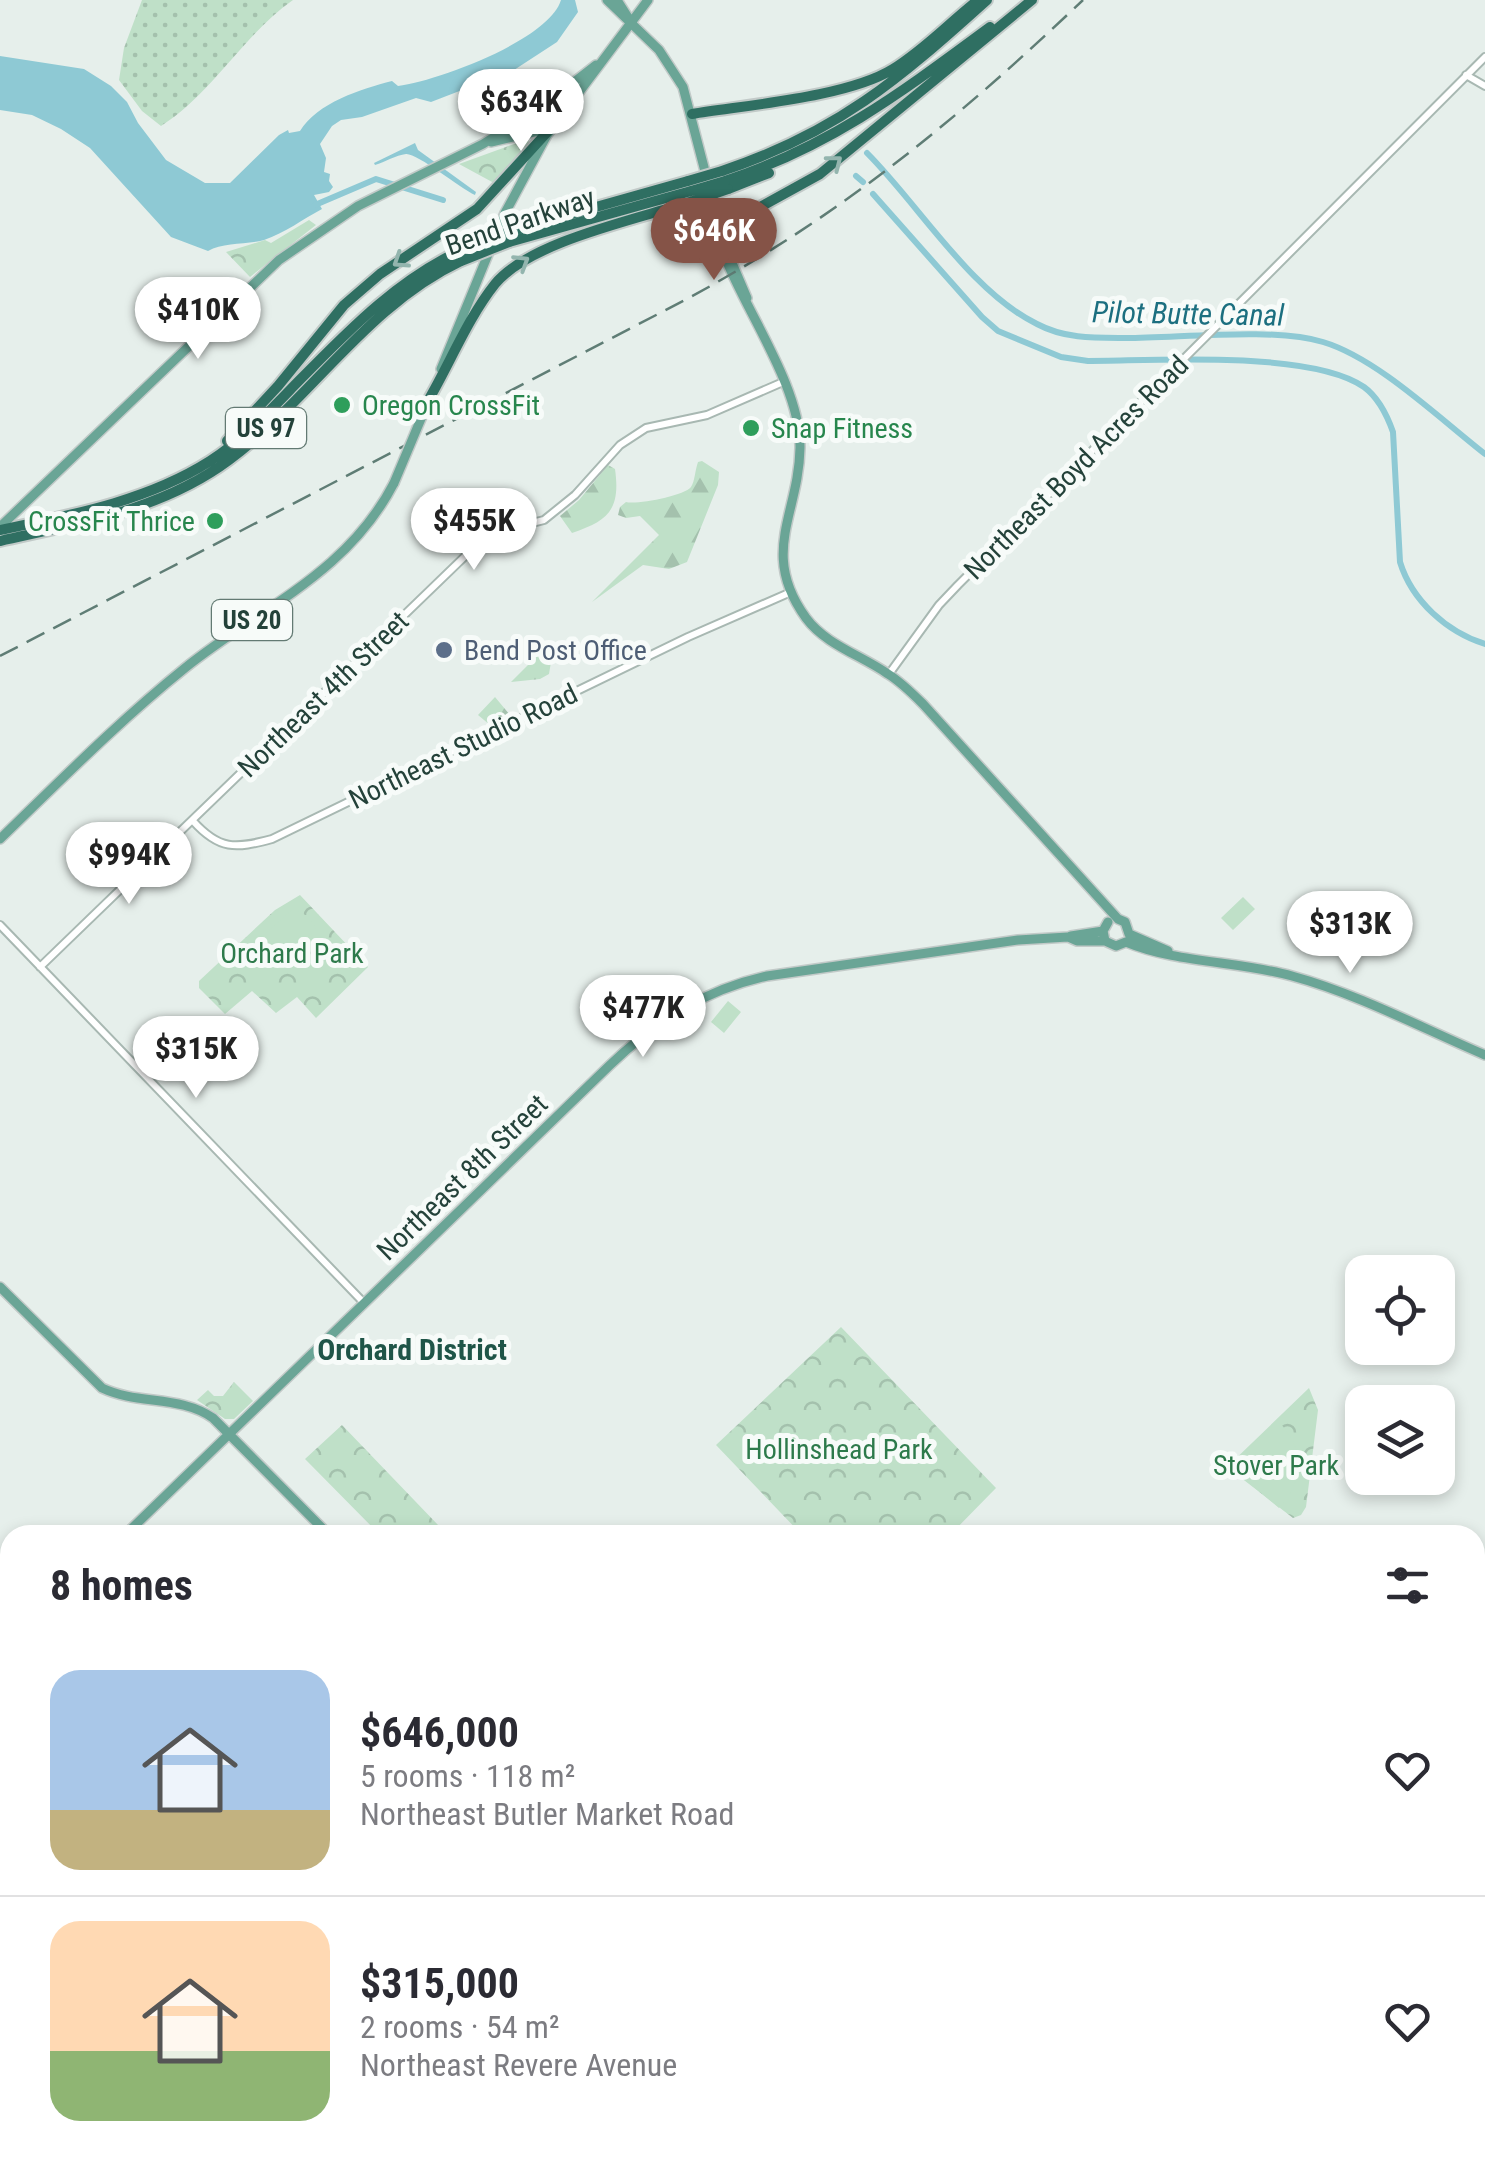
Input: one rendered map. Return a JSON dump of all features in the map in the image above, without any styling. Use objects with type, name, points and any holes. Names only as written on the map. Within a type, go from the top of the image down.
[{"type":"highway","points":[[692,114],[832,90],[872,79],[919,50],[977,0]]},
{"type":"highway","name":"Bend Parkway","points":[[725,181],[846,116],[906,72],[987,0]]},
{"type":"highway","points":[[719,224],[790,193],[820,174],[1029,0]]},
{"type":"highway","name":"Bend Parkway","points":[[0,541],[141,494],[188,474],[242,436],[354,325],[432,264],[468,246],[691,191],[779,162],[870,115],[1029,0]]},
{"type":"highway","points":[[188,474],[220,448],[262,404],[344,305],[380,274],[477,209],[551,128]]},
{"type":"highway","points":[[429,398],[483,300],[518,263],[691,191],[725,181]]},
{"type":"highway","name":"Bend Parkway","points":[[0,528],[35,528],[143,506],[213,471],[270,424],[383,311],[423,282],[510,236]]},
{"type":"main road","points":[[607,0],[675,71],[692,114],[724,244],[792,403],[800,440],[798,475],[782,541],[792,592],[808,621],[889,674],[946,729],[1089,888],[1108,928],[1125,922],[1128,938]]},
{"type":"main road","points":[[618,0],[630,22]]},
{"type":"main road","points":[[618,0],[628,0]]},
{"type":"main road","name":"US 20","points":[[0,840],[161,687],[343,554],[374,518],[394,484],[505,214],[551,128],[648,0]]},
{"type":"main road","points":[[0,528],[260,275],[314,234],[390,188],[484,144],[596,66]]},
{"type":"main road","points":[[484,144],[551,128]]},
{"type":"main road","name":"Northeast 8th Street","points":[[134,1525],[618,1057],[691,1002],[726,986],[766,976],[1018,940],[1068,938],[1108,928],[1116,946],[1128,938],[1154,952],[1308,980],[1485,1055]]},
{"type":"main road","points":[[0,1279],[22,1301],[25,1310]]},
{"type":"main road","points":[[0,1287],[102,1388],[122,1397],[190,1406],[213,1418],[319,1525]]},
{"type":"street","name":"Northeast Boyd Acres Road","points":[[889,674],[939,605],[1485,56]]},
{"type":"street","points":[[1466,76],[1485,86]]},
{"type":"street","name":"Northeast 4th Street","points":[[40,967],[488,534],[544,520],[575,495],[620,445],[646,428],[707,416],[783,382]]},
{"type":"street","name":"Northeast Studio Road","points":[[192,821],[224,845],[272,839],[674,643],[792,592]]},
{"type":"street","points":[[0,925],[364,1302]]},
{"type":"green space","points":[[142,0],[293,0],[259,30],[197,97],[161,126],[142,111],[119,80],[124,48]]},
{"type":"green space","points":[[528,139],[529,143],[501,180],[494,183],[459,164]]},
{"type":"green space","points":[[309,220],[316,225],[250,277],[226,252],[265,240],[271,243]]},
{"type":"green space","points":[[698,462],[719,472],[718,485],[687,562],[669,569],[643,565],[592,602],[659,535],[640,516],[618,515],[620,507],[626,502],[660,499],[687,490]]},
{"type":"green space","points":[[608,465],[615,469],[613,505],[603,519],[572,533],[560,516]]},
{"type":"green space","points":[[540,653],[551,662],[549,674],[540,679],[511,682]]},
{"type":"green space","points":[[495,697],[510,715],[490,725],[478,715]]},
{"type":"green space","name":"Orchard Park","points":[[300,895],[368,967],[316,1018],[297,997],[276,1013],[252,991],[225,1014],[199,988],[199,981],[275,910]]},
{"type":"green space","points":[[1243,897],[1255,909],[1233,930],[1221,918]]},
{"type":"green space","points":[[294,908],[310,918],[316,929],[282,962],[274,962],[256,942]]},
{"type":"green space","points":[[728,1001],[741,1012],[724,1033],[711,1022]]},
{"type":"green space","name":"Hollinshead Park","points":[[841,1327],[996,1488],[960,1525],[792,1525],[716,1445]]},
{"type":"green space","points":[[234,1382],[253,1401],[234,1419],[225,1419],[197,1400],[208,1390],[214,1396],[223,1396]]},
{"type":"green space","name":"Stover Park","points":[[1309,1388],[1318,1410],[1306,1507],[1293,1518],[1227,1467]]},
{"type":"green space","points":[[1278,1421],[1293,1442],[1298,1464],[1294,1486],[1279,1508],[1231,1468]]},
{"type":"green space","points":[[342,1425],[438,1525],[370,1525],[305,1459]]},
{"type":"water","points":[[561,0],[575,0],[578,12],[557,42],[514,70],[431,102],[416,98],[332,126],[320,144],[326,158],[324,172],[330,174],[333,187],[329,192],[314,195],[322,209],[257,242],[208,251],[171,237],[90,148],[32,115],[0,110],[0,56],[84,69],[127,102],[166,160],[205,183],[230,183],[279,135],[288,130],[300,131],[328,105],[380,84],[416,83],[490,56],[536,30]]},
{"type":"water","points":[[415,143],[418,150],[475,195],[412,155],[375,165]]},
{"type":"waterway","name":"Pilot Butte Canal","points":[[867,153],[968,270],[1013,310],[1037,324],[1058,333],[1092,338],[1253,334],[1323,342],[1386,375],[1485,454]]},
{"type":"waterway","points":[[856,176],[863,182]]},
{"type":"waterway","points":[[315,205],[376,179],[443,200]]},
{"type":"waterway","points":[[873,194],[998,331],[1061,357],[1088,361],[1191,359],[1271,363],[1340,375],[1364,387],[1382,407],[1393,432],[1400,562],[1406,576],[1433,613],[1457,632],[1485,644]]},
{"type":"railway","points":[[0,656],[741,268],[894,164],[989,86],[1083,0]]},
{"type":"place","name":"Oregon CrossFit","points":[[342,405]]},
{"type":"place","name":"Snap Fitness","points":[[751,428]]},
{"type":"place","name":"CrossFit Thrice","points":[[215,521]]},
{"type":"place","name":"Bend Post Office","points":[[444,650]]},
{"type":"district","name":"Orchard District","points":[[412,1350]]}]
